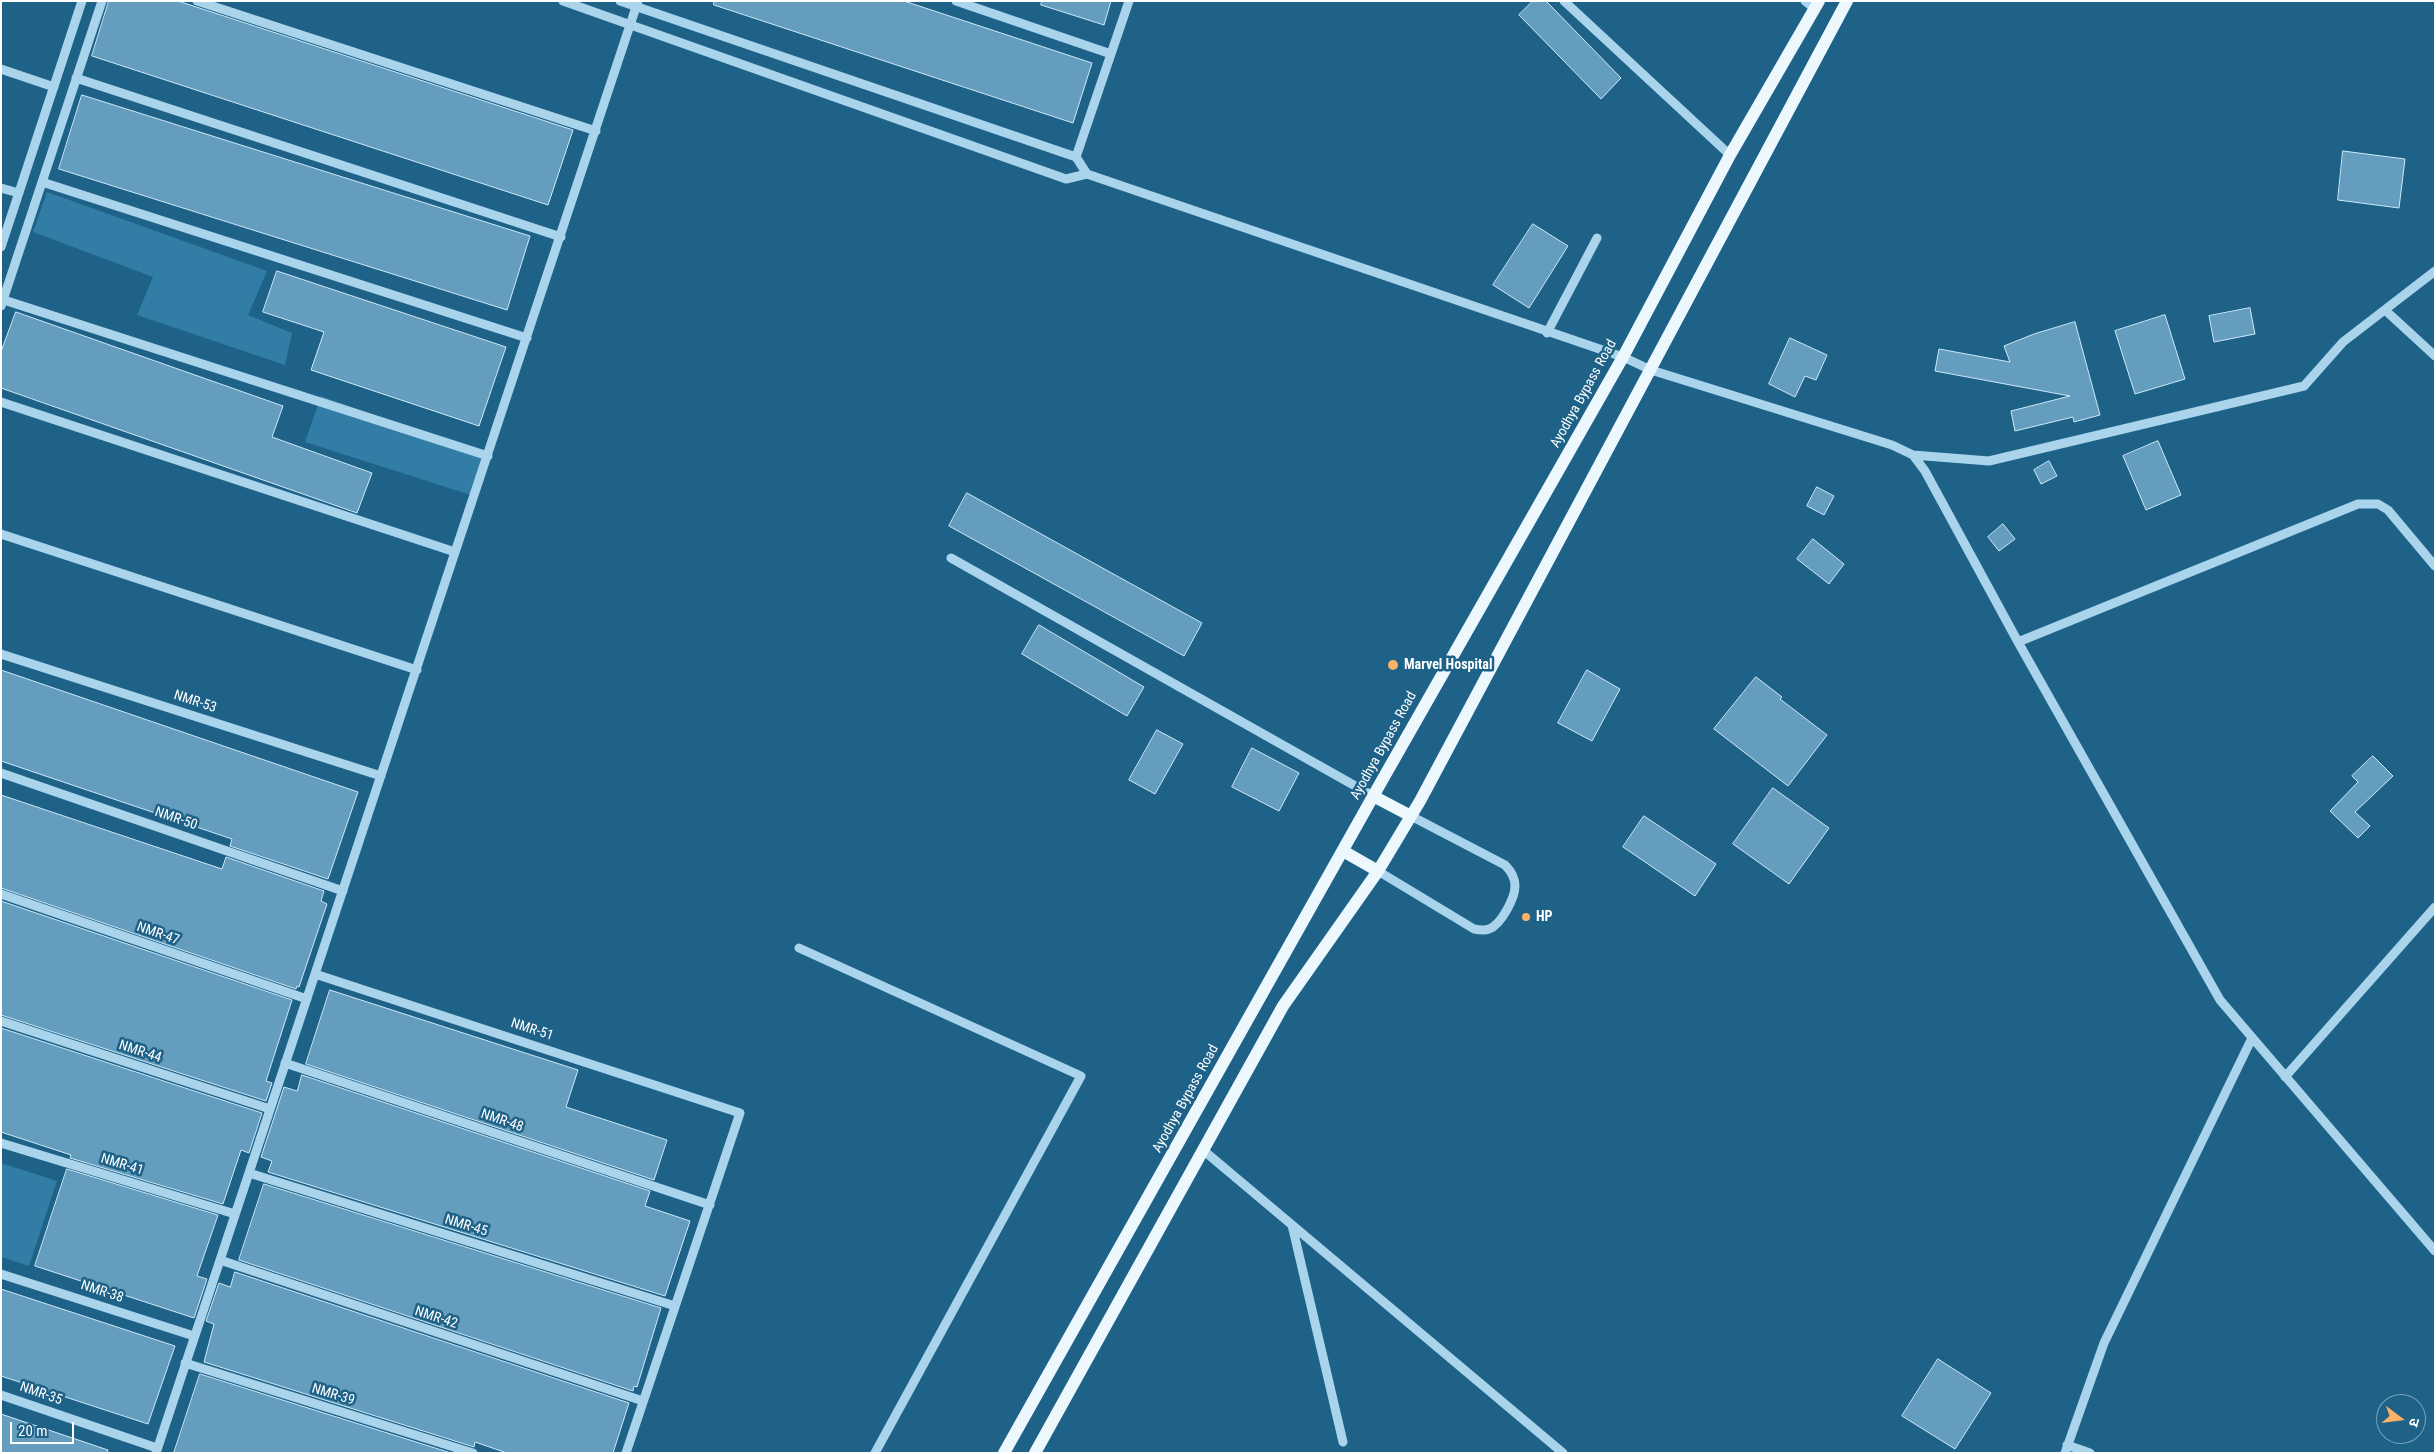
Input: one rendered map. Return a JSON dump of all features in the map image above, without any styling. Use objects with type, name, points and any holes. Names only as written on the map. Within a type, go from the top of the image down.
[{"type":"main road","points":[[1035,1453],[1283,1006],[1378,871],[1411,816],[1847,1]]},
{"type":"main road","name":"Ayodhya Bypass Road","points":[[1004,1453],[1373,796],[1623,356],[1813,4]]},
{"type":"main road","points":[[1373,796],[1411,816]]},
{"type":"main road","points":[[1343,851],[1378,871]]},
{"type":"street","points":[[1,247],[82,1]]},
{"type":"street","points":[[102,1],[2,301],[488,456]]},
{"type":"street","points":[[196,1],[596,131]]},
{"type":"street","points":[[563,1],[1066,179],[1086,174],[1547,332],[1623,356],[1650,370],[1892,445],[1913,455],[1989,461],[2304,386],[2343,342],[2435,271]]},
{"type":"street","points":[[620,1],[637,4],[1076,156],[1086,174]]},
{"type":"street","points":[[956,1],[1111,54]]},
{"type":"street","points":[[1076,156],[1129,1]]},
{"type":"street","points":[[1564,1],[1730,155]]},
{"type":"street","points":[[156,1450],[637,4]]},
{"type":"street","points":[[1,69],[54,87]]},
{"type":"street","points":[[76,78],[561,237]]},
{"type":"street","points":[[42,182],[527,338]]},
{"type":"street","points":[[1,188],[19,193]]},
{"type":"street","points":[[1547,332],[1597,238]]},
{"type":"street","points":[[2385,310],[2435,356]]},
{"type":"street","points":[[1,402],[455,552]]},
{"type":"street","points":[[1913,455],[1925,471],[2018,642],[2220,1000],[2435,1250]]},
{"type":"street","points":[[2018,642],[2358,504],[2378,504],[2388,510],[2435,566]]},
{"type":"street","points":[[1,534],[416,670]]},
{"type":"street","points":[[951,558],[1373,796]]},
{"type":"street","name":"NMR-53","points":[[1,654],[381,776]]},
{"type":"street","name":"NMR-50","points":[[1,773],[343,891]]},
{"type":"street","points":[[1378,871],[1474,929],[1489,929],[1497,925],[1513,896],[1515,887],[1510,871],[1505,865],[1411,816]]},
{"type":"street","name":"NMR-47","points":[[1,894],[307,999]]},
{"type":"street","points":[[2285,1077],[2435,907]]},
{"type":"street","points":[[799,948],[1081,1076],[875,1453]]},
{"type":"street","name":"NMR-51","points":[[315,974],[740,1113],[710,1205]]},
{"type":"street","name":"NMR-44","points":[[1,1021],[270,1109]]},
{"type":"street","points":[[2090,1453],[2066,1449],[2104,1343],[2252,1038]]},
{"type":"street","name":"NMR-48","points":[[285,1063],[710,1205]]},
{"type":"street","name":"NMR-41","points":[[1,1143],[235,1214]]},
{"type":"street","points":[[1203,1150],[1563,1453]]},
{"type":"street","name":"NMR-45","points":[[249,1173],[675,1306]]},
{"type":"street","points":[[626,1453],[710,1205]]},
{"type":"street","points":[[1292,1225],[1343,1442]]},
{"type":"street","name":"NMR-42","points":[[220,1260],[643,1401]]},
{"type":"street","name":"NMR-38","points":[[1,1274],[194,1336]]},
{"type":"street","name":"NMR-39","points":[[185,1363],[473,1453]]},
{"type":"street","name":"NMR-35","points":[[1,1395],[156,1450]]},
{"type":"shaded area","points":[[47,192],[267,271],[248,315],[292,333],[285,365],[137,315],[153,277],[33,232]]},
{"type":"shaded area","points":[[321,396],[488,456],[474,496],[305,442]]},
{"type":"shaded area","points":[[1,1163],[57,1181],[29,1266],[1,1257]]},
{"type":"building","points":[[109,1],[178,1],[573,130],[548,205],[92,56]]},
{"type":"building","points":[[714,1],[904,1],[1092,63],[1073,123],[714,5]]},
{"type":"building","points":[[1042,1],[1111,1],[1104,25],[1041,5]]},
{"type":"building","points":[[1533,1],[1546,1],[1621,78],[1601,99],[1519,15]]},
{"type":"building","points":[[82,95],[530,236],[507,310],[59,169]]},
{"type":"building","points":[[2343,151],[2405,159],[2399,208],[2338,200]]},
{"type":"building","points":[[1533,224],[1568,246],[1529,308],[1493,285]]},
{"type":"building","points":[[277,271],[506,347],[479,426],[311,370],[324,332],[263,312]]},
{"type":"building","points":[[2250,308],[2255,334],[2214,342],[2209,316]]},
{"type":"building","points":[[16,312],[283,406],[272,437],[372,473],[357,513],[1,388],[1,352]]},
{"type":"building","points":[[2165,315],[2185,379],[2135,394],[2115,331]]},
{"type":"building","points":[[2075,322],[2100,415],[2074,422],[2073,417],[2015,431],[2011,411],[2070,396],[1935,371],[1939,349],[2010,362],[2004,346],[2034,334]]},
{"type":"building","points":[[1790,338],[1827,355],[1816,380],[1805,376],[1795,397],[1769,384]]},
{"type":"building","points":[[2158,441],[2181,495],[2146,510],[2123,456]]},
{"type":"building","points":[[2049,461],[2057,476],[2041,484],[2034,470]]},
{"type":"building","points":[[1817,487],[1834,496],[1824,515],[1807,506]]},
{"type":"building","points":[[967,493],[1202,623],[1184,656],[949,526]]},
{"type":"building","points":[[2003,524],[2015,539],[1999,551],[1988,537]]},
{"type":"building","points":[[1813,539],[1844,564],[1829,584],[1797,559]]},
{"type":"building","points":[[1039,625],[1144,687],[1127,716],[1022,654]]},
{"type":"building","points":[[1,670],[358,792],[328,879],[230,846],[232,839],[1,761]]},
{"type":"building","points":[[1587,670],[1620,689],[1592,741],[1558,723]]},
{"type":"building","points":[[1756,677],[1782,697],[1780,699],[1827,735],[1788,786],[1714,729]]},
{"type":"building","points":[[1157,730],[1183,744],[1155,794],[1129,780]]},
{"type":"building","points":[[1252,748],[1299,773],[1279,811],[1232,787]]},
{"type":"building","points":[[2373,756],[2393,776],[2355,812],[2370,826],[2358,838],[2330,811],[2358,782],[2352,776]]},
{"type":"building","points":[[1773,788],[1829,828],[1789,884],[1733,844]]},
{"type":"building","points":[[1,795],[222,869],[226,857],[324,891],[321,901],[327,904],[299,987],[297,986],[296,989],[1,888]]},
{"type":"building","points":[[1644,816],[1716,864],[1695,896],[1623,847]]},
{"type":"building","points":[[1,901],[292,1000],[266,1081],[272,1083],[266,1101],[1,1015]]},
{"type":"building","points":[[330,990],[578,1070],[566,1107],[667,1140],[654,1180],[306,1064]]},
{"type":"building","points":[[1,1028],[262,1113],[249,1153],[241,1150],[223,1204],[70,1158],[71,1155],[1,1132]]},
{"type":"building","points":[[302,1075],[650,1191],[645,1206],[690,1221],[665,1296],[268,1172],[272,1161],[261,1157],[284,1087],[297,1091]]},
{"type":"building","points":[[67,1169],[218,1215],[197,1276],[207,1279],[194,1318],[35,1266]]},
{"type":"building","points":[[264,1184],[661,1308],[637,1387],[634,1386],[633,1391],[239,1260]]},
{"type":"building","points":[[235,1272],[629,1403],[613,1453],[507,1453],[475,1442],[474,1447],[204,1362],[214,1324],[206,1321],[219,1283],[230,1287]]},
{"type":"building","points":[[1,1289],[175,1346],[148,1424],[1,1376]]},
{"type":"building","points":[[1938,1359],[1991,1393],[1955,1449],[1902,1416]]},
{"type":"building","points":[[200,1374],[451,1453],[174,1453]]},
{"type":"building","points":[[1,1414],[108,1450],[107,1453],[1,1453]]},
{"type":"place","name":"Marvel Hospital","points":[[1393,665]]},
{"type":"place","name":"HP","points":[[1526,917]]}]
